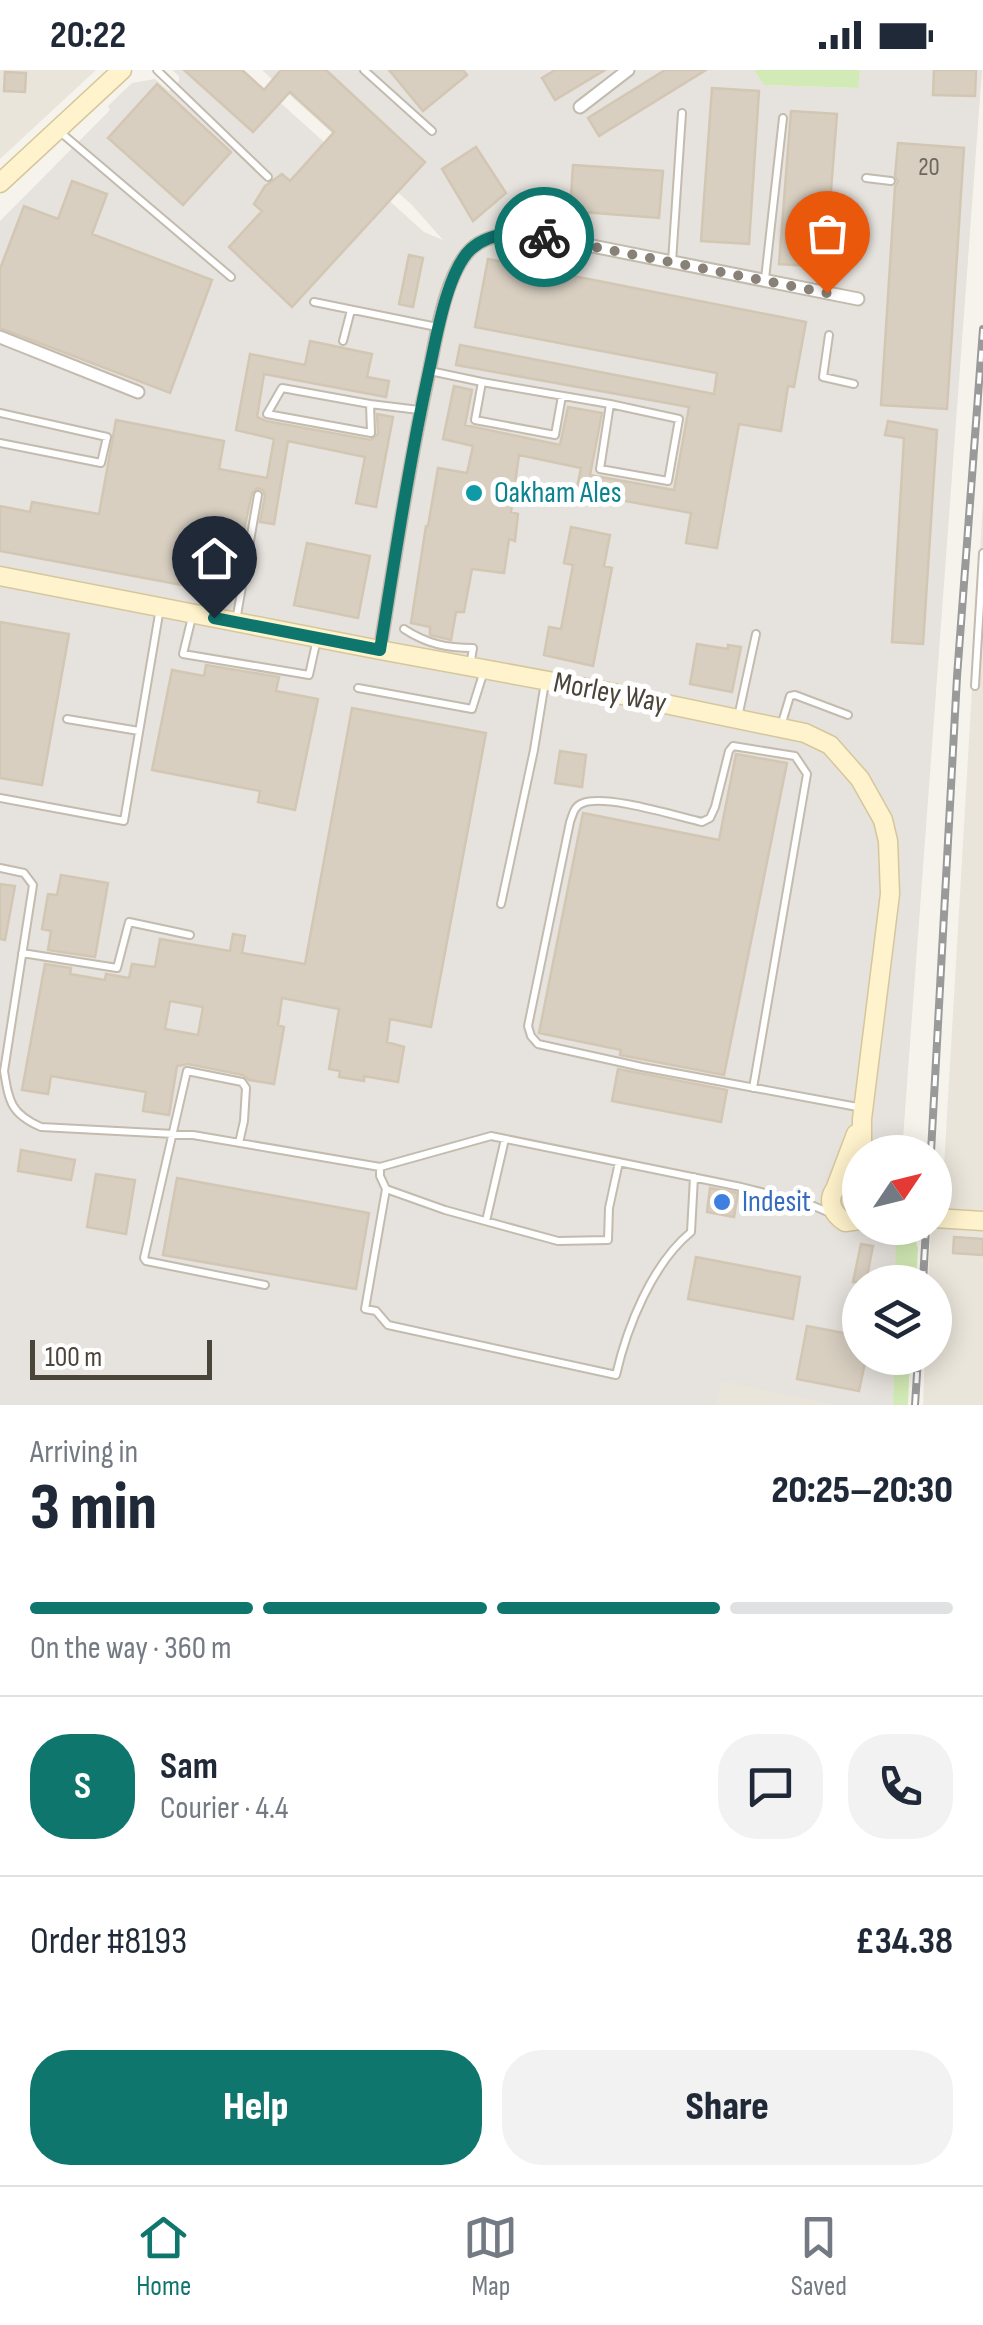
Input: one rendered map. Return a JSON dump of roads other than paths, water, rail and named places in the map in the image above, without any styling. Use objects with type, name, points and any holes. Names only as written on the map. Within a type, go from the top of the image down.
[{"type":"street","points":[[0,182],[122,70]]},
{"type":"street","points":[[580,106],[628,70]]},
{"type":"street","points":[[380,650],[419,410],[437,327],[458,268],[471,249],[494,236],[528,233],[858,299]]},
{"type":"street","points":[[0,337],[138,392]]},
{"type":"street","name":"Morley Way","points":[[0,576],[738,718],[805,732],[830,746],[872,800],[888,841],[890,894],[862,1135]]},
{"type":"street","name":"Morley Way","points":[[834,1200],[863,1114]]},
{"type":"street","points":[[842,1190],[834,1200],[842,1216]]},
{"type":"street","points":[[952,1219],[983,1221]]},
{"type":"lane","points":[[157,70],[268,177]]},
{"type":"lane","points":[[364,70],[432,130]]},
{"type":"lane","points":[[672,264],[682,113]]},
{"type":"lane","points":[[765,280],[782,118]]},
{"type":"lane","points":[[58,130],[231,277]]},
{"type":"lane","points":[[866,178],[891,181]]},
{"type":"lane","points":[[314,302],[437,327]]},
{"type":"lane","points":[[343,341],[350,310]]},
{"type":"lane","points":[[829,334],[823,377],[854,384]]},
{"type":"lane","points":[[429,371],[610,404],[679,419],[668,481],[600,469],[610,404]]},
{"type":"lane","points":[[482,382],[476,420],[555,435],[562,396]]},
{"type":"lane","points":[[370,404],[371,433],[267,414],[282,388],[419,410]]},
{"type":"lane","points":[[0,412],[107,437],[101,462],[0,443]]},
{"type":"lane","points":[[236,622],[258,495]]},
{"type":"lane","points":[[975,686],[983,553]]},
{"type":"lane","points":[[0,798],[124,821],[160,607]]},
{"type":"lane","points":[[193,614],[183,654],[309,675],[317,638]]},
{"type":"lane","points":[[358,688],[472,709],[477,668],[474,648],[451,648],[422,640],[404,629]]},
{"type":"lane","points":[[738,718],[756,634]]},
{"type":"lane","points":[[501,904],[545,681]]},
{"type":"lane","points":[[781,728],[790,696],[795,695],[848,715]]},
{"type":"lane","points":[[67,719],[139,731]]},
{"type":"lane","points":[[752,1088],[808,774],[795,756],[733,746],[728,751],[716,807],[710,818],[702,822],[606,800],[583,802],[576,808],[528,1026],[538,1044],[863,1114]]},
{"type":"lane","points":[[0,868],[24,873],[33,885],[4,1071],[8,1101],[22,1119],[42,1127],[193,1135],[380,1167],[492,1136],[810,1204],[834,1200]]},
{"type":"lane","points":[[22,952],[117,968],[130,922],[190,935]]},
{"type":"lane","points":[[238,1143],[244,1121],[246,1088],[242,1082],[186,1071],[144,1258],[265,1285]]},
{"type":"lane","points":[[486,1222],[505,1139]]},
{"type":"lane","points":[[386,1189],[486,1222],[558,1240],[608,1240],[609,1208],[620,1162]]},
{"type":"lane","points":[[380,1167],[386,1189],[365,1309],[376,1311],[388,1325],[616,1375],[635,1314],[660,1266],[690,1232],[694,1178]]},
{"type":"lane","points":[[810,1204],[834,1200]]},
{"type":"railway","points":[[932,1135],[957,677],[983,329]]},
{"type":"railway","points":[[924,1265],[925,1245]]},
{"type":"railway","points":[[915,1405],[917,1375]]},
{"type":"place","name":"Oakham Ales","points":[[474,493]]},
{"type":"place","name":"Indesit","points":[[722,1202]]}]
